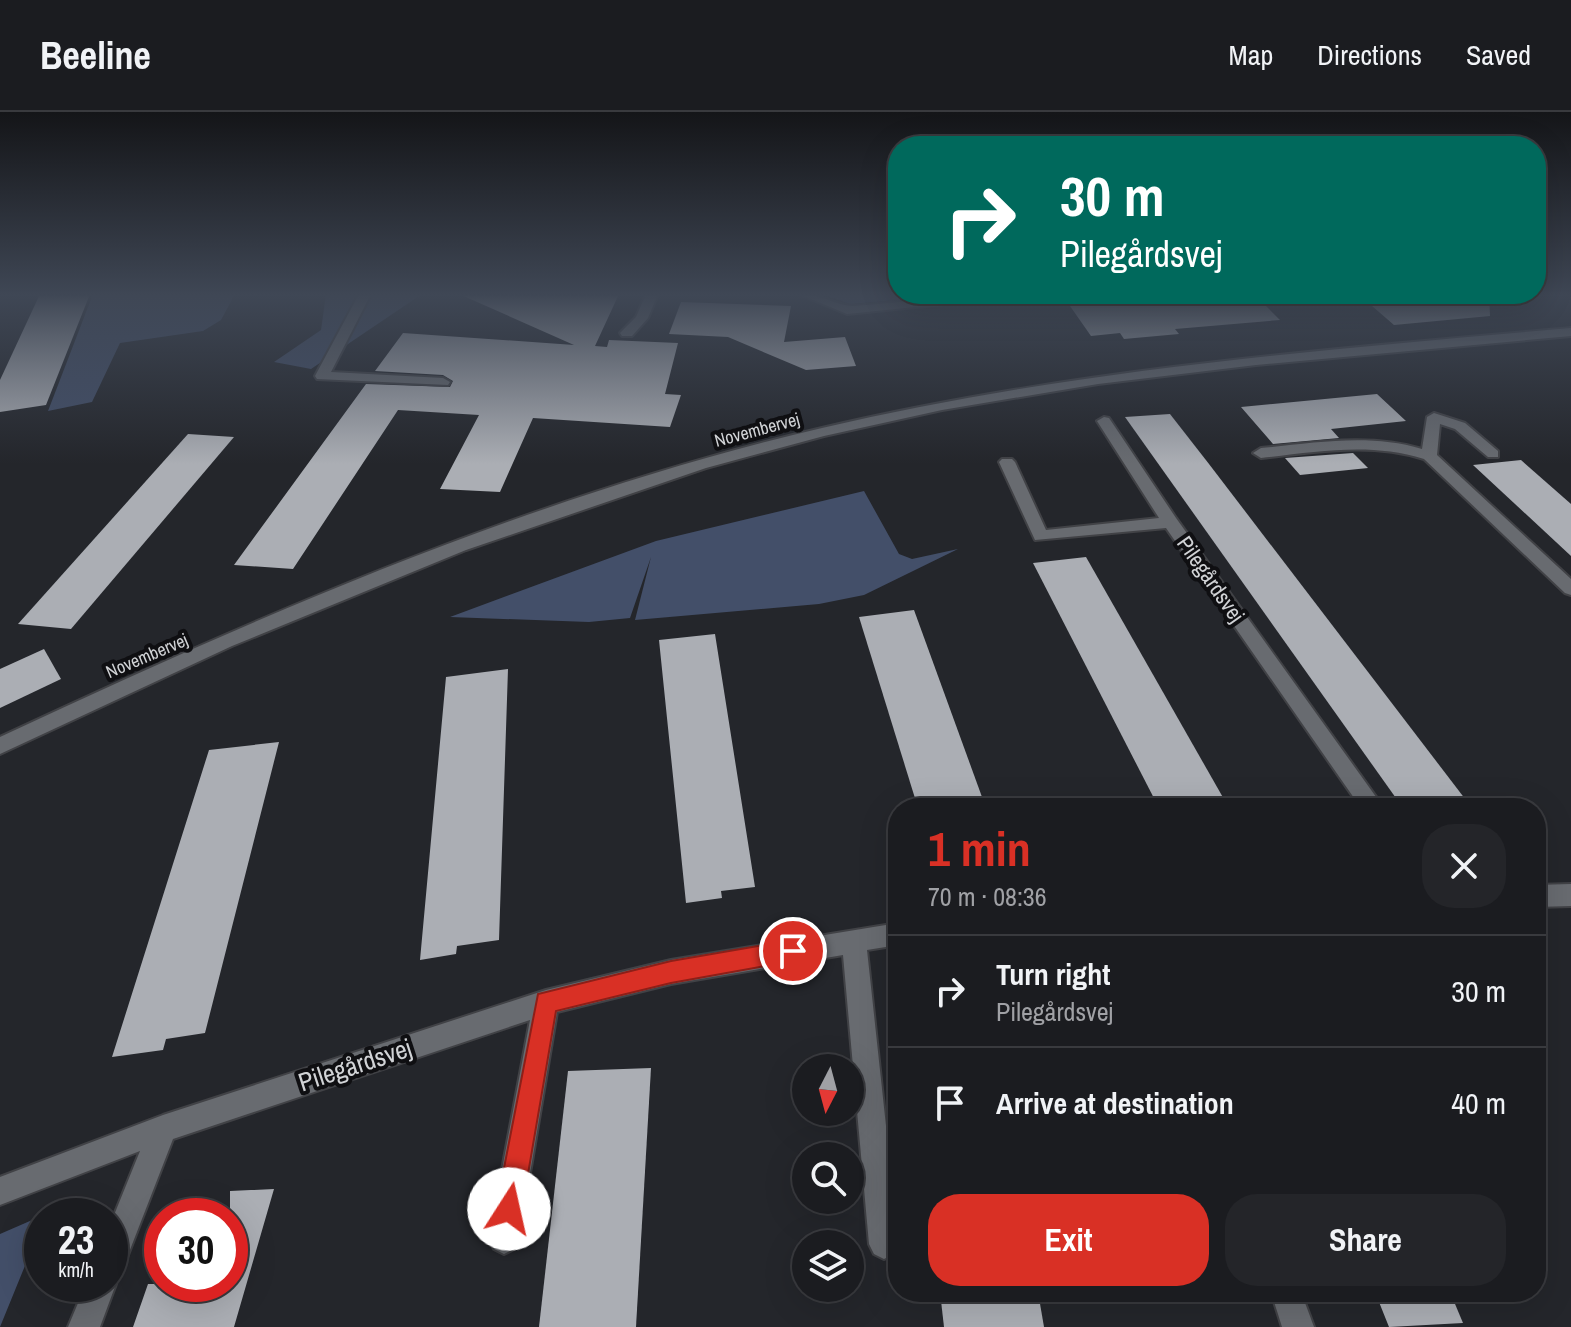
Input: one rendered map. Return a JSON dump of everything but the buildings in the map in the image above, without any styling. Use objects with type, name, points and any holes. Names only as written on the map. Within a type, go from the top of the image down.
[{"type":"street","points":[[335,351],[322,376],[443,382]]},
{"type":"street","name":"Novembervej","points":[[0,746],[80,707],[333,597],[501,532],[681,471],[807,436],[940,406],[1100,378],[1380,351]]},
{"type":"street","points":[[1429,456],[1434,417],[1460,426],[1493,454]]},
{"type":"street","points":[[1104,421],[1170,522]]},
{"type":"street","points":[[1261,453],[1364,443],[1397,446],[1429,456],[1571,589]]},
{"type":"street","name":"Pilegårdsvej","points":[[1007,462],[1041,536],[1170,522],[1366,798]]},
{"type":"street","points":[[1546,896],[1571,895]]},
{"type":"street","name":"Pilegårdsvej","points":[[0,1191],[163,1129],[546,1002],[671,972],[888,935]]},
{"type":"street","points":[[854,940],[884,1244]]},
{"type":"street","points":[[504,1239],[546,1002]]},
{"type":"street","points":[[128,1217],[163,1129]]},
{"type":"street","points":[[84,1327],[94,1302]]},
{"type":"street","points":[[1289,1302],[1298,1327]]},
{"type":"shaded area","points":[[71,351],[116,351],[92,402],[48,411]]},
{"type":"shaded area","points":[[291,351],[338,351],[311,369],[274,362]]},
{"type":"shaded area","points":[[864,491],[899,554],[912,559],[958,549],[864,595],[819,604],[635,620],[651,557],[630,618],[589,622],[450,617],[656,541]]},
{"type":"shaded area","points":[[24,1224],[24,1268],[0,1327],[0,1234]]},
{"type":"route","points":[[509,1209],[546,1002],[671,972],[793,951]]}]
